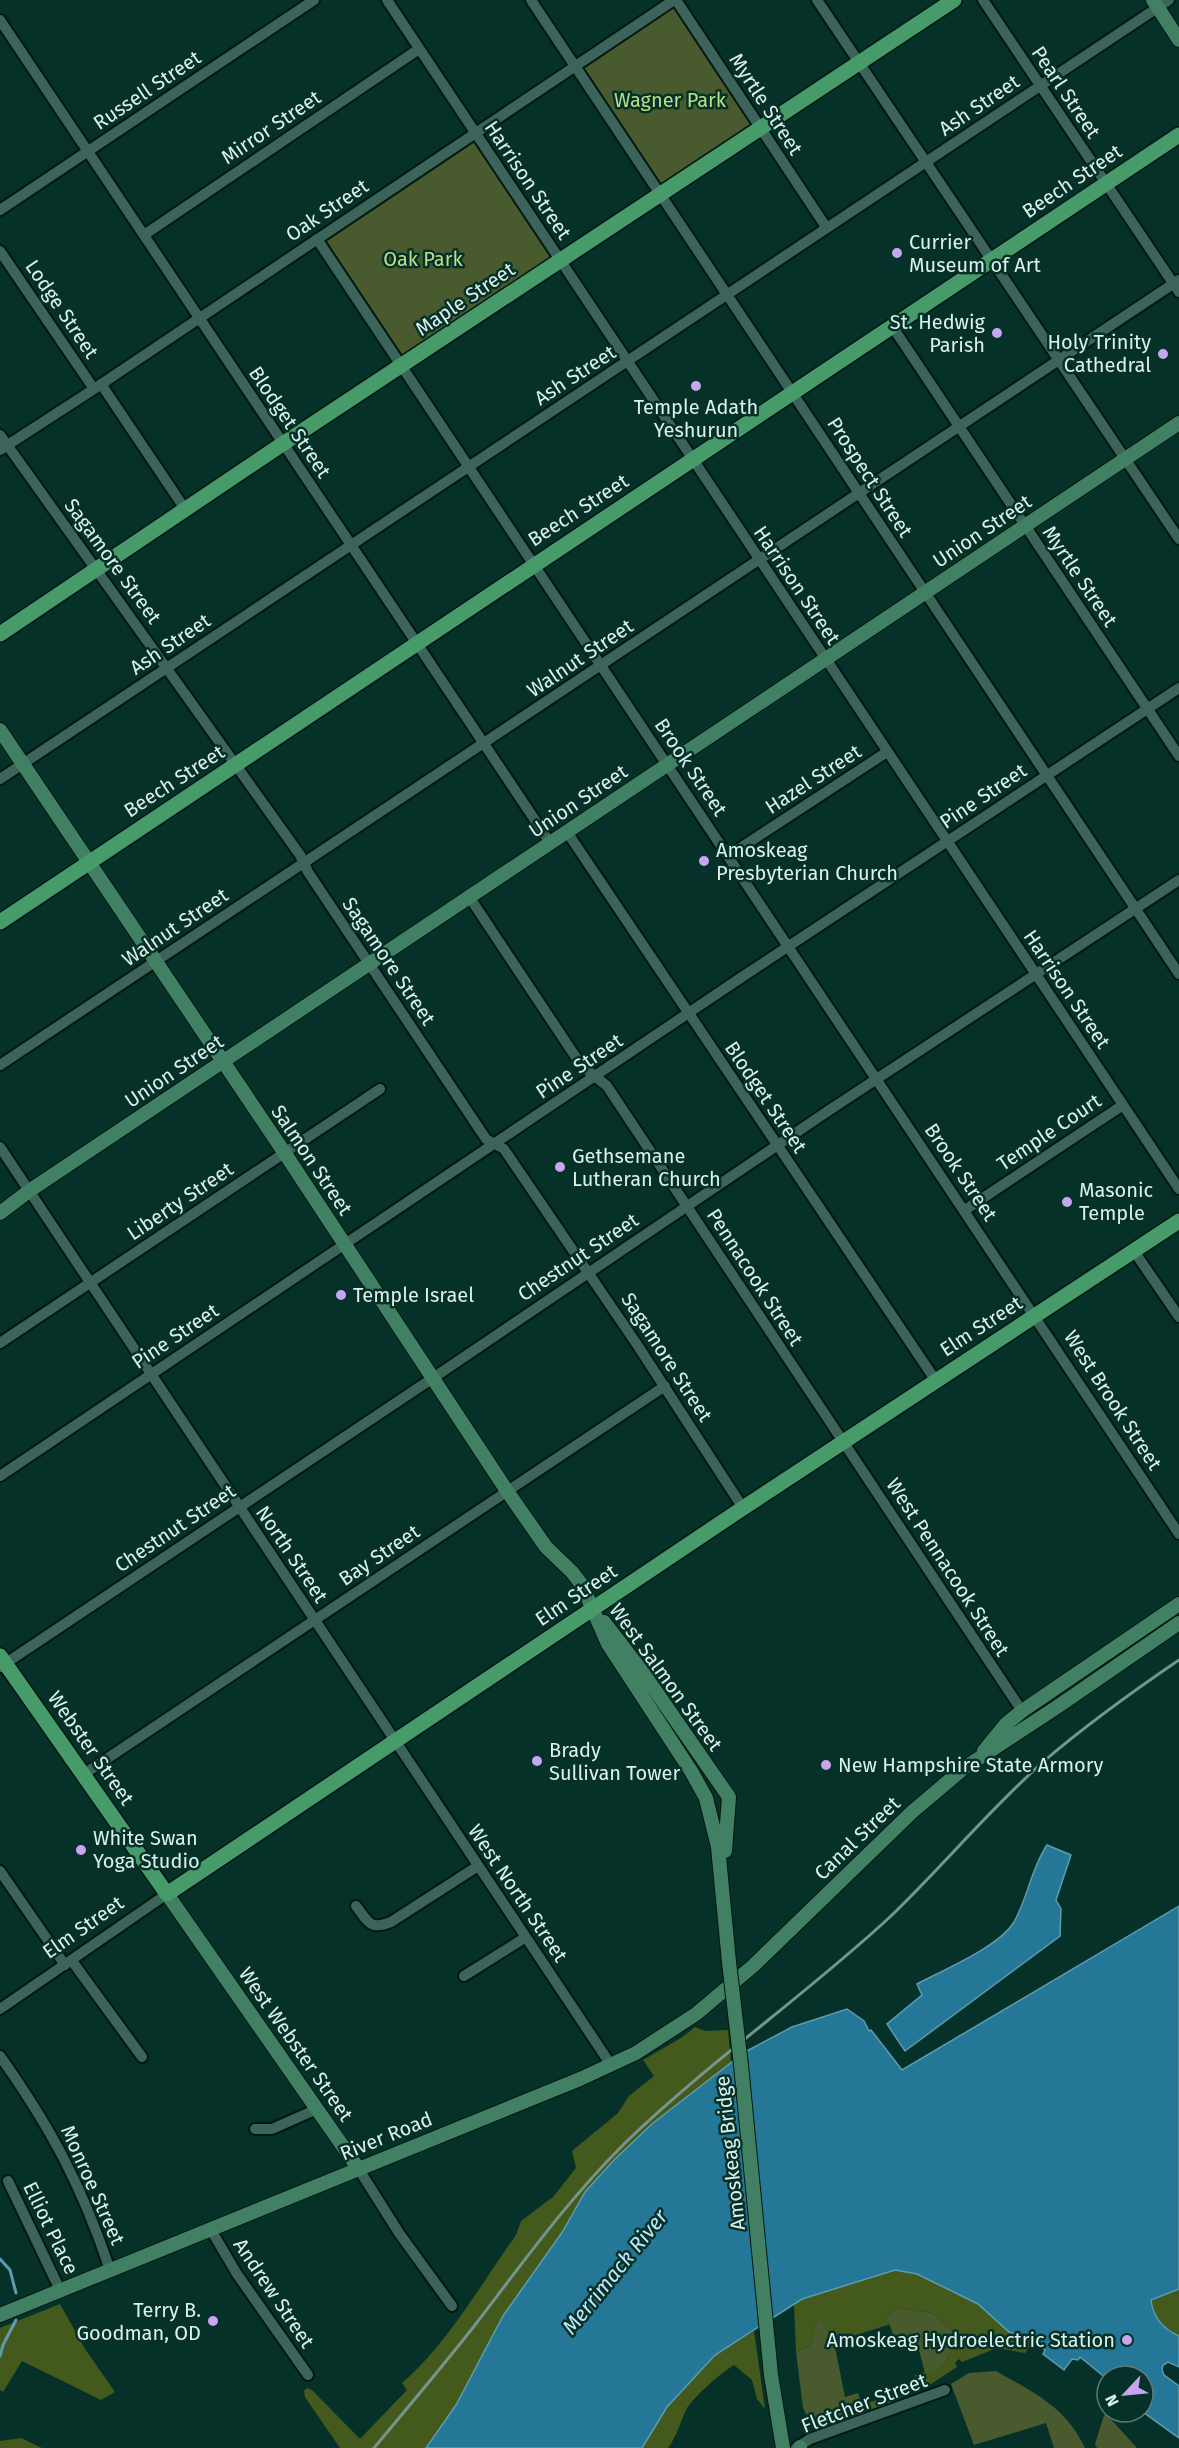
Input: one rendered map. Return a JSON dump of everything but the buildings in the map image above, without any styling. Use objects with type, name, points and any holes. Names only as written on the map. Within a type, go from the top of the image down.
[{"type":"main road","name":"Maple Street","points":[[0,634],[954,0]]},
{"type":"main road","name":"Beech Street","points":[[0,921],[1179,135]]},
{"type":"main road","name":"Elm Street","points":[[167,1894],[743,1508],[1179,1221]]},
{"type":"main road","name":"Webster Street","points":[[2,1662],[84,1774],[167,1894]]},
{"type":"street","name":"Russell Street","points":[[0,210],[314,0]]},
{"type":"street","name":"Harrison Street","points":[[387,0],[1179,1189]]},
{"type":"street","name":"Prospect Street","points":[[531,0],[1179,974]]},
{"type":"street","name":"Oak Street","points":[[4,447],[675,0]]},
{"type":"street","name":"Myrtle Street","points":[[675,0],[826,227]]},
{"type":"street","points":[[817,0],[1179,539]]},
{"type":"street","name":"Pearl Street","points":[[983,0],[1105,183],[1177,285]]},
{"type":"street","points":[[1160,3],[1179,40]]},
{"type":"street","name":"Ash Street","points":[[0,779],[1041,86],[1160,3]]},
{"type":"street","name":"Blodget Street","points":[[0,20],[551,844]]},
{"type":"street","name":"Mirror Street","points":[[144,235],[419,49]]},
{"type":"street","name":"Brook Street","points":[[317,239],[1036,1316]]},
{"type":"street","name":"Lodge Street","points":[[0,250],[185,509]]},
{"type":"street","name":"Walnut Street","points":[[0,1065],[958,427],[1177,285]]},
{"type":"street","name":"Myrtle Street","points":[[892,327],[1179,756]]},
{"type":"street","name":"Union Street","points":[[0,1213],[29,1191],[1179,423]]},
{"type":"street","name":"Sagamore Street","points":[[0,435],[4,447],[96,569],[236,765],[486,1139],[504,1149],[589,1271],[743,1508]]},
{"type":"street","name":"Pine Street","points":[[0,1476],[688,1014],[1179,688]]},
{"type":"street","name":"Salmon Street","points":[[0,730],[284,1152],[507,1491],[546,1547],[578,1578],[593,1609]]},
{"type":"street","name":"Hazel Street","points":[[728,856],[887,752]]},
{"type":"street","name":"Blodget Street","points":[[567,832],[936,1381]]},
{"type":"street","name":"Chestnut Street","points":[[2,1662],[433,1378],[687,1205],[1179,880]]},
{"type":"street","name":"Pennacook Street","points":[[470,898],[582,1065],[607,1086],[843,1443]]},
{"type":"street","name":"Liberty Street","points":[[0,1343],[380,1089]]},
{"type":"street","name":"Temple Court","points":[[964,1210],[1123,1105]]},
{"type":"street","name":"North Street","points":[[0,1147],[395,1740]]},
{"type":"street","points":[[1134,1251],[1179,1317]]},
{"type":"street","name":"West Brook Street","points":[[1036,1316],[1179,1534]]},
{"type":"street","name":"Bay Street","points":[[84,1774],[665,1386]]},
{"type":"street","name":"West Pennacook Street","points":[[843,1443],[1022,1711]]},
{"type":"street","name":"Canal Street","points":[[765,1955],[912,1812],[981,1755],[1006,1724],[1179,1604]]},
{"type":"street","name":"West Salmon Street","points":[[593,1609],[608,1644],[691,1771],[706,1798],[716,1830],[729,1962]]},
{"type":"street","name":"West Salmon Street","points":[[593,1609],[641,1670],[729,1797],[722,1884]]},
{"type":"street","name":"Canal Street","points":[[981,1755],[1000,1746],[1179,1623]]},
{"type":"street","name":"West North Street","points":[[395,1740],[611,2065]]},
{"type":"street","points":[[356,1906],[371,1925],[375,1927],[382,1925],[478,1866]]},
{"type":"street","points":[[0,1871],[142,2057]]},
{"type":"street","name":"Elm Street","points":[[0,2009],[167,1894]]},
{"type":"street","name":"West Webster Street","points":[[167,1894],[452,2306]]},
{"type":"street","points":[[464,1976],[526,1937]]},
{"type":"street","name":"River Road","points":[[0,2315],[611,2065],[677,2028],[765,1955]]},
{"type":"street","name":"Amoskeag Bridge","points":[[729,1962],[737,2021],[768,2342],[783,2448]]},
{"type":"street","name":"Monroe Street","points":[[0,2056],[48,2126],[72,2171],[96,2227],[110,2270]]},
{"type":"street","points":[[255,2129],[272,2129],[317,2109]]},
{"type":"street","name":"Elliot Place","points":[[8,2181],[60,2290]]},
{"type":"street","name":"Andrew Street","points":[[211,2230],[237,2274],[308,2376]]},
{"type":"street","name":"Fletcher Street","points":[[799,2448],[810,2439],[945,2390]]},
{"type":"green space","name":"Wagner Park","points":[[674,0],[760,128],[660,194],[575,66]]},
{"type":"green space","name":"Oak Park","points":[[474,134],[556,254],[402,367],[317,239]]},
{"type":"green space","points":[[695,2027],[705,2031],[728,2030],[731,2063],[653,2123],[614,2160],[585,2192],[563,2231],[503,2316],[456,2405],[426,2448],[340,2448],[305,2397],[304,2391],[307,2388],[312,2390],[360,2439],[407,2390],[402,2383],[435,2350],[463,2312],[516,2235],[521,2221],[553,2197],[576,2168],[572,2151],[618,2113],[629,2096],[654,2076],[643,2060]]},
{"type":"green space","points":[[895,2270],[917,2274],[978,2304],[1009,2332],[1033,2341],[1025,2353],[997,2348],[962,2362],[959,2359],[955,2363],[957,2367],[920,2389],[915,2375],[942,2367],[959,2338],[933,2313],[898,2308],[887,2317],[891,2324],[834,2342],[818,2317],[810,2345],[796,2352],[794,2305],[802,2299]]},
{"type":"green space","points":[[1179,2289],[1179,2336],[1160,2322],[1151,2299]]},
{"type":"green space","points":[[60,2304],[85,2349],[115,2392],[101,2400],[22,2361],[3,2392],[0,2390],[0,2328]]},
{"type":"green space","points":[[898,2308],[933,2313],[959,2338],[942,2367],[925,2373],[915,2335],[895,2340],[887,2317]]},
{"type":"green space","points":[[818,2316],[834,2342],[845,2397],[858,2393],[862,2405],[903,2391],[899,2401],[825,2426],[811,2423],[803,2408],[796,2352],[810,2345]]},
{"type":"green space","points":[[754,2331],[765,2409],[757,2399],[752,2380],[734,2365],[722,2373],[689,2405],[668,2448],[642,2448],[667,2407],[715,2355]]},
{"type":"green space","points":[[996,2371],[1036,2394],[1058,2411],[1068,2421],[1085,2448],[1054,2448],[1046,2423],[974,2445],[951,2384],[969,2373]]},
{"type":"green space","points":[[1101,2424],[1115,2424],[1137,2448],[1097,2448],[1095,2444]]},
{"type":"green space","points":[[21,2438],[42,2448],[0,2448],[0,2441]]},
{"type":"water","points":[[1047,1845],[1071,1855],[1056,1900],[1061,1909],[1060,1936],[905,2051],[887,2024],[922,1995],[917,1984],[984,1949],[1007,1931],[1019,1912],[1037,1864]]},
{"type":"water","name":"Merrimack River","points":[[1179,1906],[1179,2289],[1151,2300],[1160,2322],[1179,2336],[1179,2367],[1168,2362],[1163,2365],[1162,2370],[1164,2375],[1179,2386],[1179,2438],[1155,2421],[1155,2364],[1095,2364],[1095,2369],[1080,2357],[1078,2360],[1072,2359],[1064,2370],[1043,2354],[1045,2350],[1033,2341],[1009,2332],[978,2304],[917,2274],[895,2270],[802,2299],[715,2355],[667,2407],[642,2448],[426,2448],[456,2405],[503,2316],[563,2231],[585,2192],[614,2160],[653,2123],[745,2052],[792,2027],[847,2009],[864,2021],[869,2031],[871,2030],[902,2070]]},
{"type":"waterway","points":[[0,2259],[10,2270],[16,2293]]},
{"type":"waterway","points":[[0,2356],[16,2320]]},
{"type":"railway","points":[[374,2448],[463,2340],[567,2207],[627,2141],[691,2083],[826,1973],[891,1916],[1043,1762],[1110,1709],[1179,1660]]},
{"type":"place","name":"Currier Museum of Art","points":[[897,253]]},
{"type":"place","name":"St. Hedwig Parish","points":[[997,333]]},
{"type":"place","name":"Holy Trinity Cathedral","points":[[1163,354]]},
{"type":"place","name":"Temple Adath Yeshurun","points":[[696,386]]},
{"type":"place","name":"Amoskeag Presbyterian Church","points":[[704,861]]},
{"type":"place","name":"Gethsemane Lutheran Church","points":[[560,1167]]},
{"type":"place","name":"Masonic Temple","points":[[1067,1202]]},
{"type":"place","name":"Temple Israel","points":[[341,1295]]},
{"type":"place","name":"Brady Sullivan Tower","points":[[537,1761]]},
{"type":"place","name":"New Hampshire State Armory","points":[[826,1765]]},
{"type":"place","name":"White Swan Yoga Studio","points":[[81,1850]]},
{"type":"place","name":"Terry B. Goodman, OD","points":[[213,2321]]},
{"type":"place","name":"Amoskeag Hydroelectric Station","points":[[1127,2340]]}]
